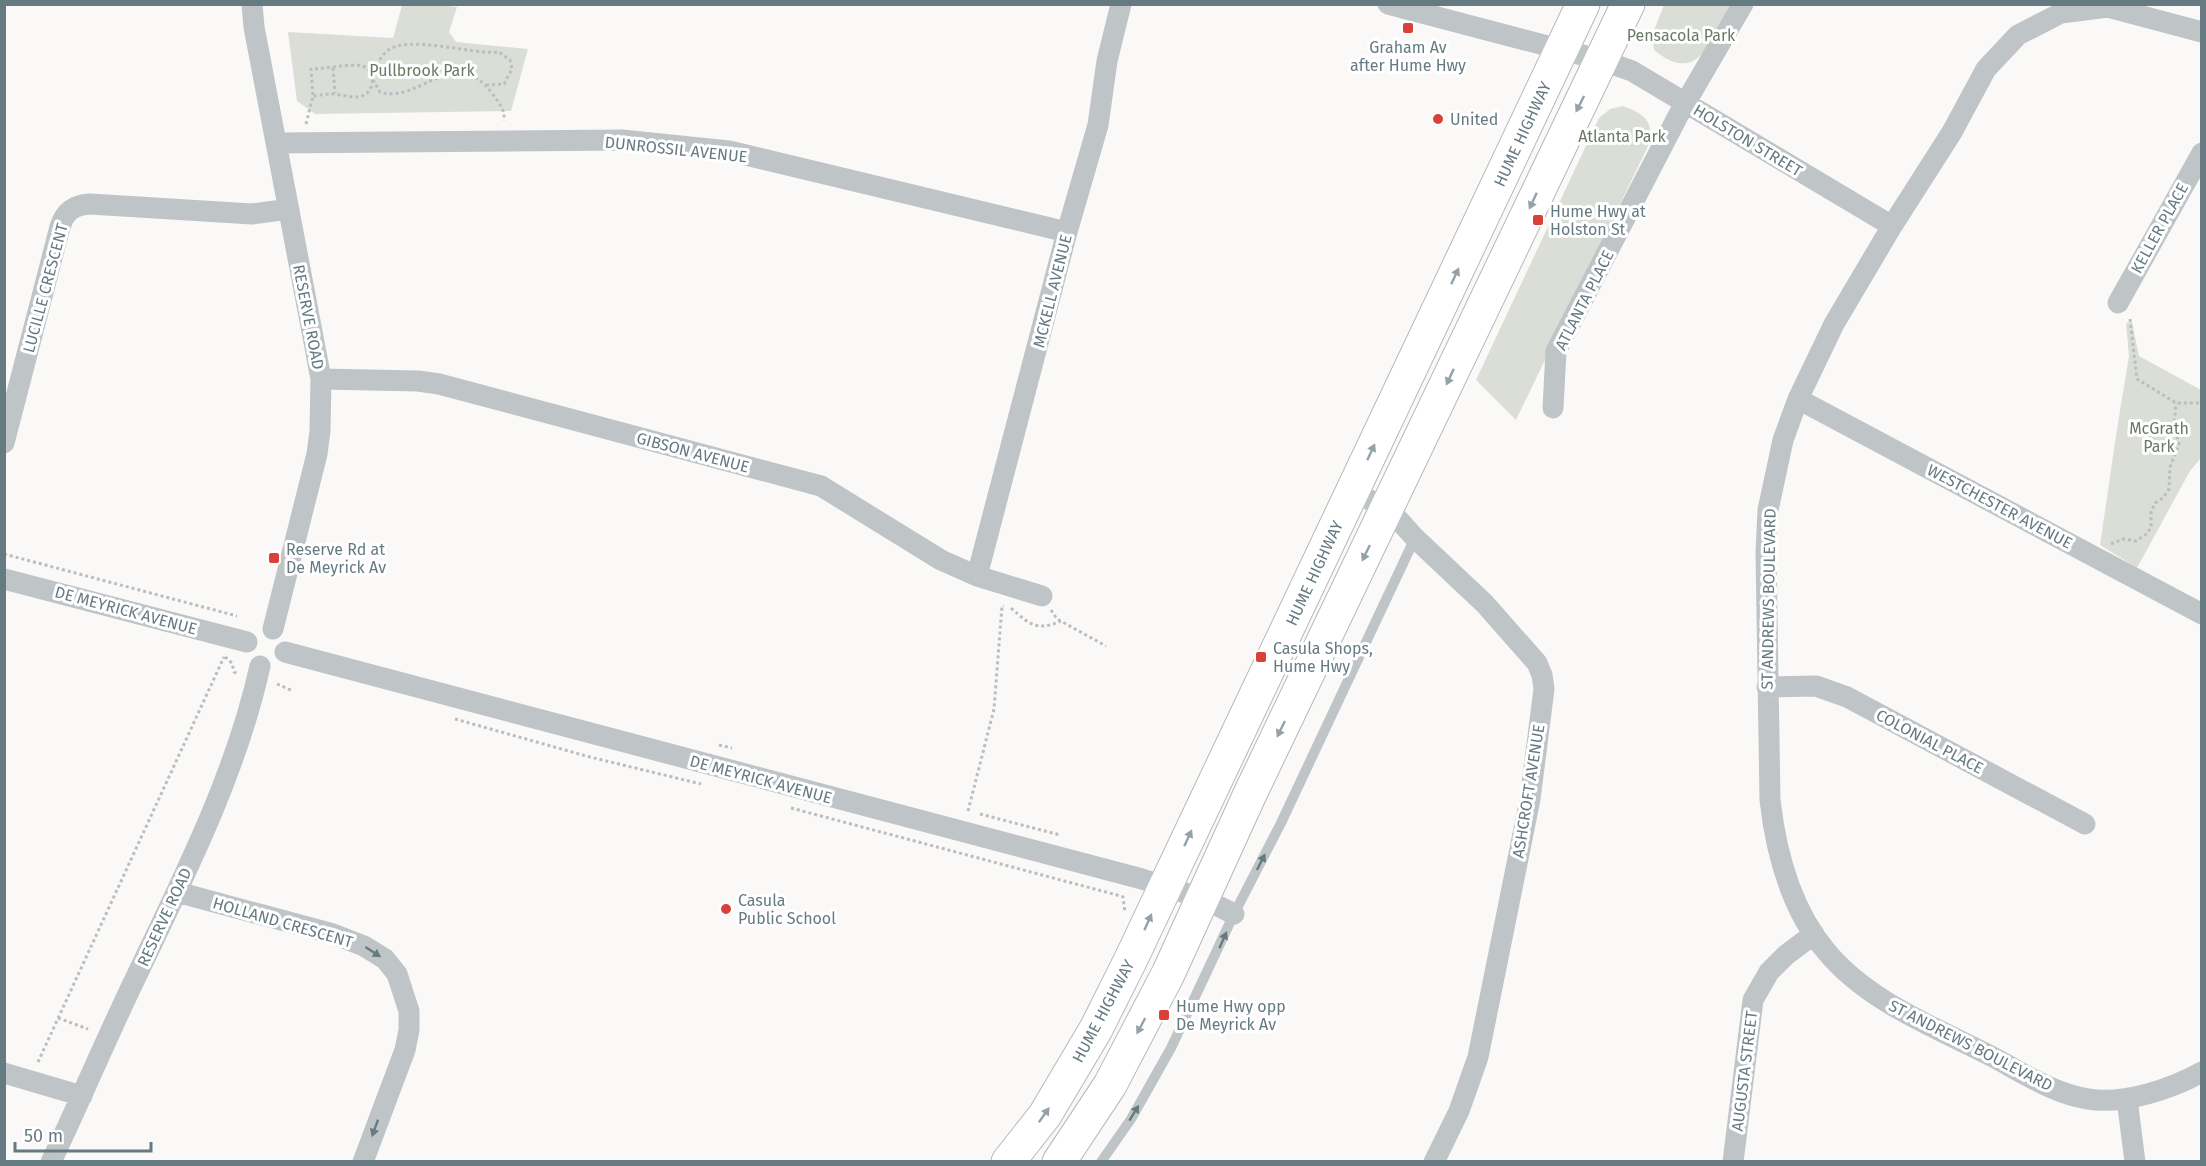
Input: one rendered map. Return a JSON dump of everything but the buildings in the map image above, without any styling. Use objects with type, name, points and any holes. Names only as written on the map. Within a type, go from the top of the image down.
[{"type":"highway","name":"HUME HIGHWAY","points":[[1008,1161],[1045,1114],[1096,1029],[1166,886],[1582,4]]},
{"type":"highway","points":[[1059,1161],[1110,1085],[1168,974],[1250,794],[1628,4]]},
{"type":"street","name":"RESERVE ROAD","points":[[252,4],[254,27],[321,379],[317,454],[273,628]]},
{"type":"street","name":"MCKELL AVENUE","points":[[977,576],[1067,232],[1098,125],[1107,61],[1121,4]]},
{"type":"street","name":"HOLSTON STREET","points":[[1388,4],[1601,60],[1632,71],[1892,226]]},
{"type":"street","name":"ATLANTA PLACE","points":[[1553,408],[1556,351],[1686,102],[1743,4]]},
{"type":"street","name":"ST ANDREWS BOULEVARD","points":[[2202,32],[2108,8],[2059,8],[2018,34],[1986,69],[1946,142],[1892,226],[1834,324],[1797,399],[1780,450],[1768,510],[1766,553],[1770,800],[1774,837],[1796,906],[1825,950],[1848,974],[1882,1000],[2056,1090],[2088,1099],[2127,1099],[2184,1082],[2202,1072]]},
{"type":"street","name":"DUNROSSIL AVENUE","points":[[276,143],[622,140],[729,151],[1067,232]]},
{"type":"street","name":"KELLER PLACE","points":[[2120,299],[2202,153]]},
{"type":"street","name":"LUCILLE CRESCENT","points":[[4,443],[60,227],[69,210],[90,204],[252,214],[289,209]]},
{"type":"street","name":"GIBSON AVENUE","points":[[321,379],[418,381],[439,384],[821,486],[941,560],[977,576],[1042,596]]},
{"type":"street","name":"WESTCHESTER AVENUE","points":[[1797,399],[2202,614]]},
{"type":"street","name":"ASHCROFT AVENUE","points":[[1352,492],[1388,508],[1485,604],[1537,663],[1544,689],[1530,799],[1478,1058],[1459,1111],[1434,1161]]},
{"type":"street","name":"DE MEYRICK AVENUE","points":[[4,579],[247,642]]},
{"type":"street","points":[[260,628],[273,628],[285,640],[285,652],[278,662],[266,667],[260,666],[247,654],[247,642],[249,636],[260,628]]},
{"type":"street","name":"DE MEYRICK AVENUE","points":[[285,652],[1166,886],[1203,899],[1234,914]]},
{"type":"street","name":"RESERVE ROAD","points":[[51,1161],[177,892],[234,757],[260,666]]},
{"type":"street","name":"COLONIAL PLACE","points":[[1767,687],[1816,686],[1847,697],[2085,824]]},
{"type":"street","name":"HOLLAND CRESCENT","points":[[177,892],[333,934],[364,946],[384,959],[397,974],[409,1011],[409,1030],[405,1050],[363,1161]]},
{"type":"street","name":"AUGUSTA STREET","points":[[1732,1161],[1753,1000],[1769,972],[1786,955],[1814,934]]},
{"type":"street","points":[[4,1073],[82,1096]]},
{"type":"street","points":[[2127,1099],[2135,1161]]},
{"type":"lane","points":[[1101,1161],[1131,1119],[1157,1075],[1211,967],[1234,914],[1281,823],[1416,538]]},
{"type":"path","points":[[313,96],[335,94],[346,97],[363,96],[370,90],[377,63],[389,49],[410,44],[490,54],[499,52],[510,60],[512,69],[504,84],[486,85]]},
{"type":"path","points":[[306,144],[306,124],[313,96],[311,69],[361,65],[369,69],[380,92],[388,95],[412,90],[440,76],[456,74],[476,77],[486,85],[505,111],[504,141]]},
{"type":"path","points":[[333,68],[335,94]]},
{"type":"path","points":[[2120,299],[2131,322],[2137,379],[2176,403],[2202,402]]},
{"type":"path","points":[[2103,560],[2112,543],[2122,539],[2136,541],[2148,533],[2151,526],[2151,512],[2155,503],[2163,498],[2169,489],[2170,467],[2179,444],[2174,424],[2176,403]]},
{"type":"path","name":"DE MEYRICK AVENUE","points":[[4,554],[237,616]]},
{"type":"path","points":[[1042,596],[1057,619],[1106,646]]},
{"type":"path","points":[[968,811],[994,709],[1002,606],[1011,608],[1035,626],[1050,626],[1061,621]]},
{"type":"path","points":[[35,1069],[224,657],[232,663],[234,672],[238,674]]},
{"type":"path","points":[[277,684],[293,691]]},
{"type":"path","name":"DE MEYRICK AVENUE","points":[[447,717],[591,757],[708,786]]},
{"type":"path","points":[[719,745],[742,751]]},
{"type":"path","name":"DE MEYRICK AVENUE","points":[[788,807],[1123,897]]},
{"type":"path","points":[[979,814],[1069,838]]},
{"type":"path","points":[[58,1018],[88,1029]]},
{"type":"green space","name":"Pullbrook Park","points":[[436,4],[457,7],[449,32],[456,42],[528,49],[511,111],[315,114],[297,101],[288,32],[393,38],[402,5]]},
{"type":"green space","name":"Pensacola Park","points":[[1664,5],[1732,5],[1702,54],[1693,61],[1682,63],[1669,60],[1654,50],[1652,35]]},
{"type":"green space","name":"Atlanta Park","points":[[1623,106],[1637,112],[1646,120],[1650,131],[1648,146],[1516,420],[1476,380],[1599,118],[1610,109]]},
{"type":"green space","name":"McGrath Park","points":[[2132,322],[2139,356],[2201,390],[2201,458],[2190,471],[2137,568],[2100,545],[2129,356],[2126,323]]},
{"type":"place","name":"Graham Av after Hume Hwy","points":[[1408,28]]},
{"type":"place","name":"United","points":[[1438,119]]},
{"type":"place","name":"Hume Hwy at Holston St","points":[[1538,220]]},
{"type":"place","name":"Reserve Rd at De Meyrick Av","points":[[274,558]]},
{"type":"place","name":"Casula Shops, Hume Hwy","points":[[1261,657]]},
{"type":"place","name":"Casula Public School","points":[[726,909]]},
{"type":"place","name":"Hume Hwy opp De Meyrick Av","points":[[1164,1015]]}]
